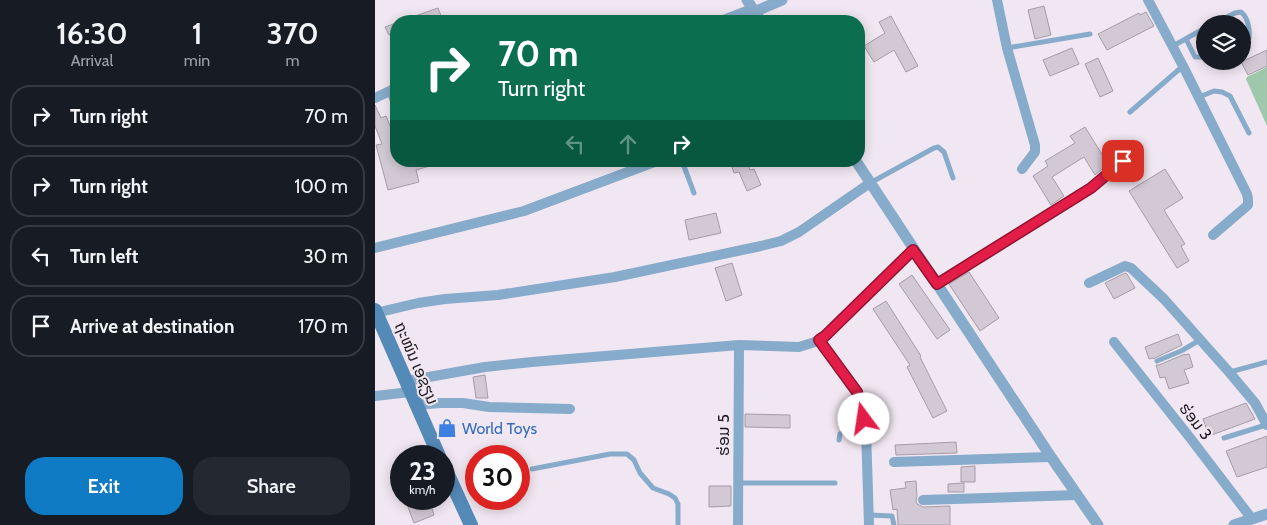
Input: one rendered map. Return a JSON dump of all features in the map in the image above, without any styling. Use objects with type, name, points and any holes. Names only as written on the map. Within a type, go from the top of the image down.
[{"type":"main road","name":"ຖະໜົນ ເອຊຽນ","points":[[376,312],[434,445]]},
{"type":"main road","points":[[455,490],[471,525]]},
{"type":"street","points":[[738,15],[782,0]]},
{"type":"street","points":[[997,0],[1007,48],[1035,146],[1035,152],[1022,168]]},
{"type":"street","points":[[1148,0],[1247,194],[1248,205],[1213,235]]},
{"type":"street","points":[[375,98],[390,91]]},
{"type":"street","points":[[937,284],[1091,188],[1123,161]]},
{"type":"street","points":[[375,248],[524,211],[641,167]]},
{"type":"street","points":[[860,167],[913,250],[1098,525]]},
{"type":"street","points":[[376,312],[445,298],[498,295],[615,277],[781,241],[799,232],[870,183]]},
{"type":"street","points":[[375,396],[485,367],[739,345],[799,347],[809,345],[825,336],[913,250]]},
{"type":"street","points":[[1089,283],[1125,266],[1131,268],[1165,299],[1229,372],[1255,403],[1267,424]]},
{"type":"street","points":[[819,340],[857,392],[862,408],[866,429],[869,520]]},
{"type":"street","name":"ຮ່ອມ 3","points":[[1114,342],[1252,519]]},
{"type":"street","name":"ຮ່ອມ 5","points":[[738,525],[739,345]]},
{"type":"street","points":[[416,405],[463,403],[489,406],[570,409]]},
{"type":"street","points":[[894,462],[1051,457]]},
{"type":"street","points":[[923,500],[1077,495]]},
{"type":"street","points":[[1234,525],[1267,514]]},
{"type":"lane","points":[[1231,15],[1241,12],[1245,15]]},
{"type":"lane","points":[[1173,47],[1196,33]]},
{"type":"lane","points":[[1007,48],[1090,34]]},
{"type":"lane","points":[[1186,39],[1196,57]]},
{"type":"lane","points":[[1130,112],[1183,66]]},
{"type":"lane","points":[[1199,98],[1215,90],[1230,96],[1249,132]]},
{"type":"lane","points":[[870,183],[933,148],[938,148],[944,152],[953,178]]},
{"type":"lane","points":[[684,167],[694,193]]},
{"type":"lane","points":[[1157,361],[1181,351],[1200,340]]},
{"type":"lane","points":[[1229,372],[1267,362]]},
{"type":"lane","points":[[1224,438],[1267,424]]},
{"type":"lane","points":[[839,440],[839,434],[842,431],[866,429]]},
{"type":"lane","points":[[532,469],[610,454],[627,454],[653,488],[675,498],[678,504],[678,525]]},
{"type":"lane","points":[[738,483],[835,483]]},
{"type":"lane","points":[[869,520],[892,516],[894,525]]},
{"type":"green space","points":[[1267,67],[1267,126],[1246,79]]},
{"type":"building","points":[[1044,6],[1051,35],[1035,39],[1028,10]]},
{"type":"building","points":[[438,8],[441,15],[418,15]]},
{"type":"building","points":[[1146,12],[1154,26],[1107,50],[1098,34],[1139,13],[1140,15]]},
{"type":"building","points":[[891,16],[918,66],[906,72],[894,50],[874,62],[865,45],[885,33],[879,22]]},
{"type":"building","points":[[390,25],[390,35],[389,35],[385,27]]},
{"type":"building","points":[[1072,48],[1079,64],[1050,76],[1043,60]]},
{"type":"building","points":[[1267,50],[1267,66],[1248,75],[1245,70],[1251,70],[1251,57]]},
{"type":"building","points":[[1098,58],[1113,91],[1100,97],[1085,64]]},
{"type":"building","points":[[375,105],[381,118],[386,116],[390,126],[390,167],[426,167],[416,170],[419,182],[388,190],[376,145],[382,144],[375,126]]},
{"type":"building","points":[[1085,127],[1108,164],[1095,175],[1084,157],[1052,177],[1064,196],[1051,205],[1033,176],[1048,166],[1045,161],[1075,143],[1070,136]]},
{"type":"building","points":[[732,167],[749,167],[750,170],[754,169],[761,185],[747,191],[739,172],[734,173]]},
{"type":"building","points":[[1165,169],[1183,198],[1164,210],[1185,244],[1181,246],[1189,261],[1177,268],[1129,191]]},
{"type":"building","points":[[716,213],[721,233],[689,240],[685,220]]},
{"type":"building","points":[[732,263],[742,295],[726,301],[715,268]]},
{"type":"building","points":[[969,272],[999,318],[980,331],[949,284]]},
{"type":"building","points":[[1125,273],[1135,288],[1114,299],[1105,283]]},
{"type":"building","points":[[912,275],[950,330],[937,339],[899,284]]},
{"type":"building","points":[[886,301],[921,356],[947,411],[933,418],[907,367],[910,365],[873,309]]},
{"type":"building","points":[[1178,334],[1182,345],[1153,359],[1149,359],[1145,347]]},
{"type":"building","points":[[1189,354],[1193,367],[1184,370],[1189,383],[1169,389],[1165,377],[1160,378],[1156,365]]},
{"type":"building","points":[[485,375],[488,398],[476,398],[473,377]]},
{"type":"building","points":[[1246,403],[1255,419],[1209,436],[1203,419]]},
{"type":"building","points":[[745,414],[790,415],[790,428],[745,427]]},
{"type":"building","points":[[1267,436],[1267,467],[1237,477],[1226,451]]},
{"type":"building","points":[[956,442],[957,453],[896,455],[895,445]]},
{"type":"building","points":[[975,466],[975,482],[961,482],[961,467]]},
{"type":"building","points":[[916,481],[917,504],[923,507],[950,506],[950,525],[898,525],[897,509],[893,510],[890,490],[906,488],[905,482]]},
{"type":"building","points":[[964,483],[964,492],[948,492],[948,484]]},
{"type":"building","points":[[709,486],[731,486],[731,506],[709,507]]},
{"type":"building","points":[[409,510],[432,510],[434,515],[414,523]]},
{"type":"place","name":"World Toys","points":[[447,428]]},
{"type":"route","points":[[864,419],[857,392],[819,340],[913,250],[937,284],[1091,188],[1123,161]]}]
